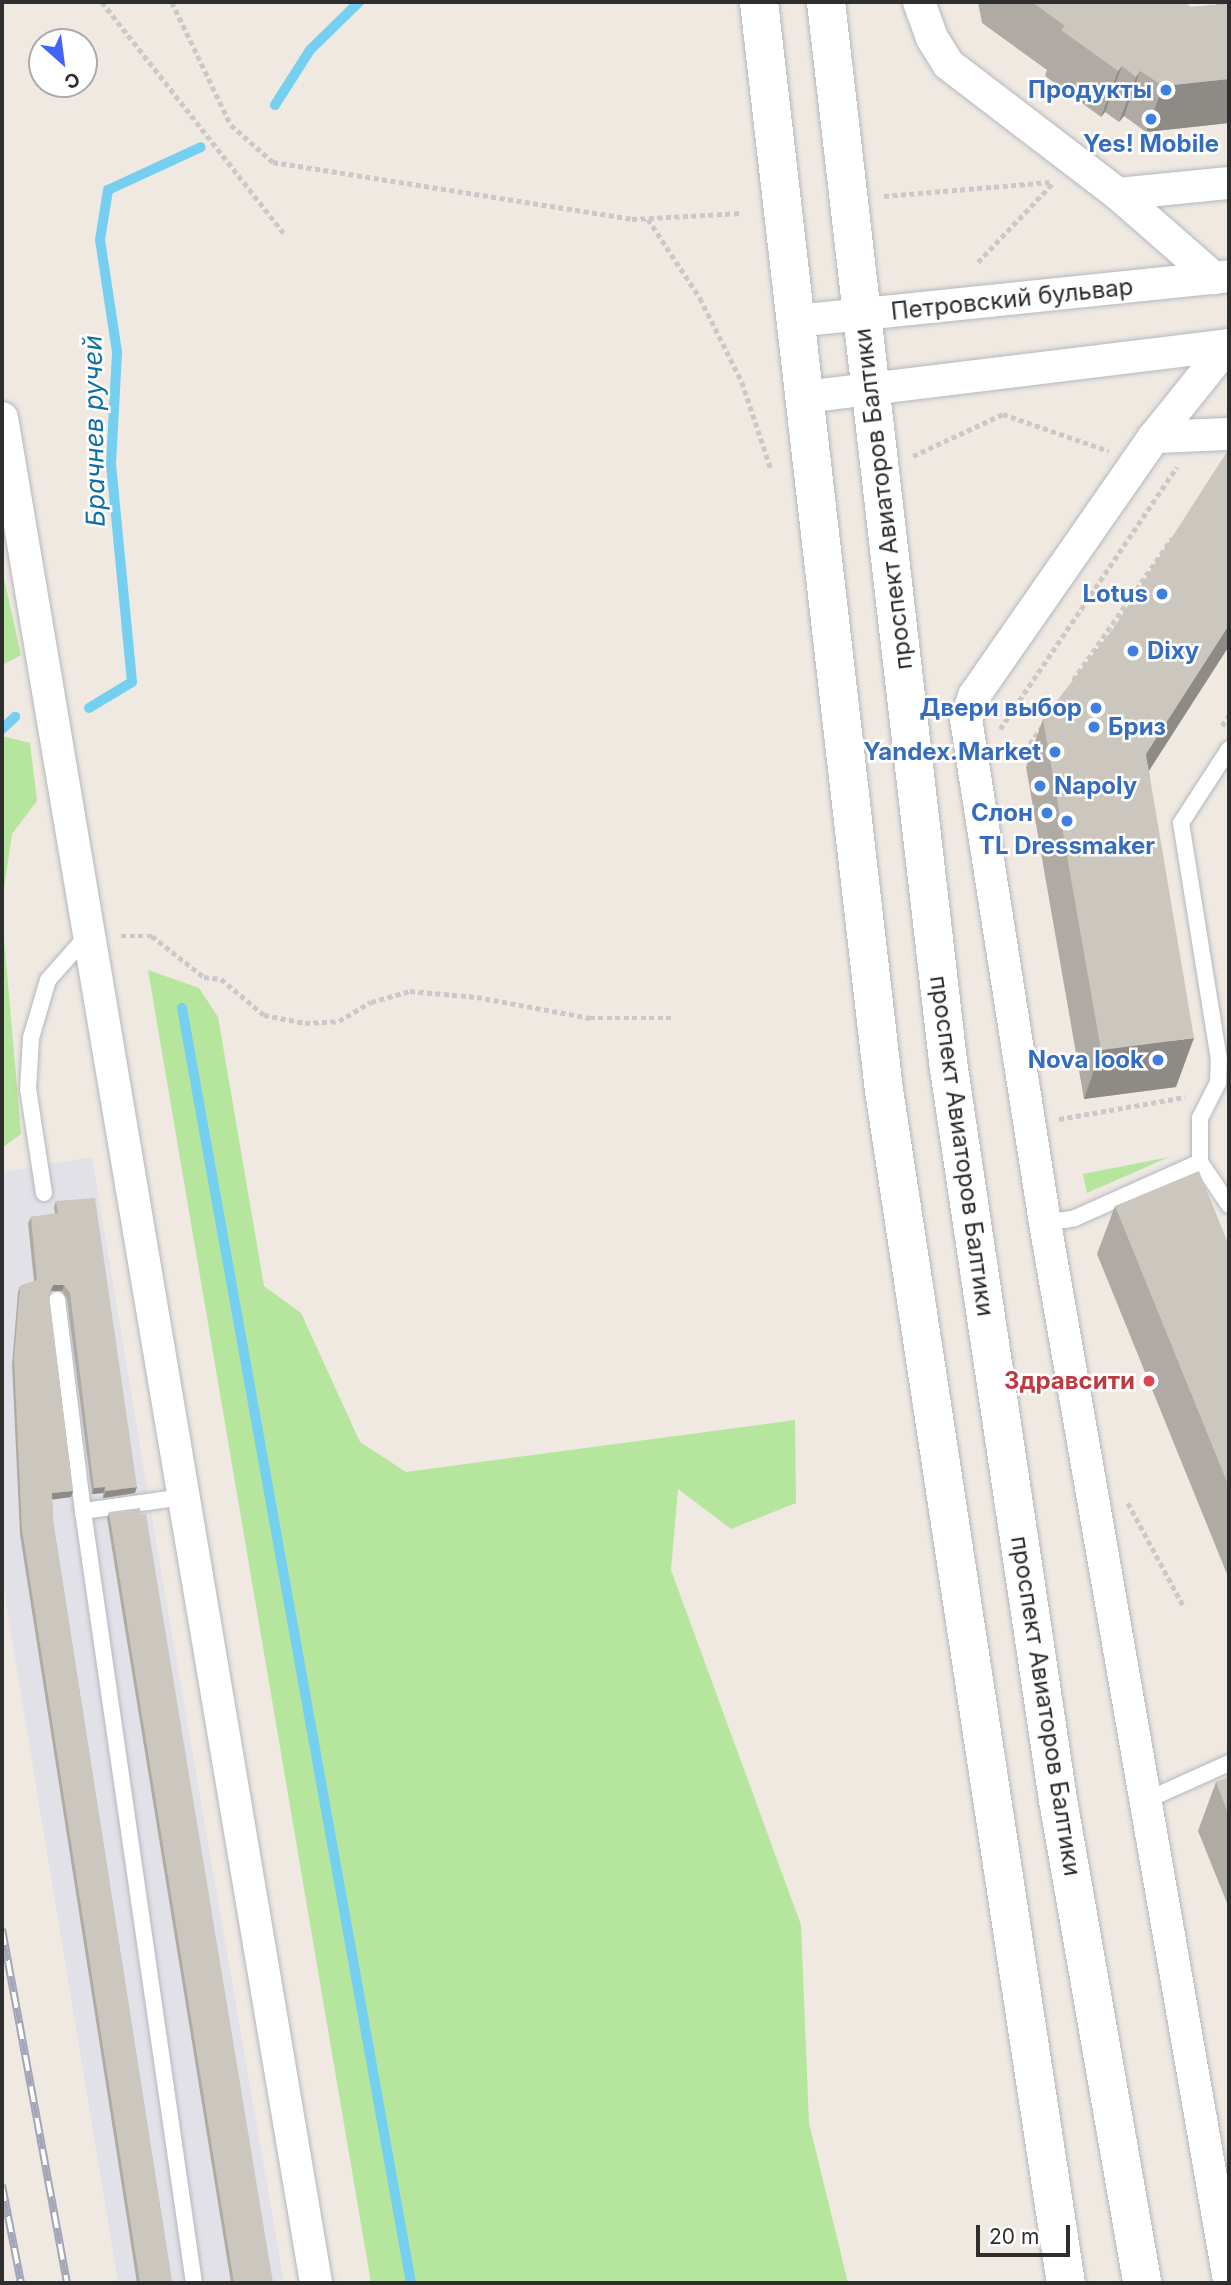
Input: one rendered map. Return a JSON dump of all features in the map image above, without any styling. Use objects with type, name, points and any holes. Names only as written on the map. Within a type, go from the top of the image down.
[{"type":"street","points":[[759,2],[884,1090],[1066,2283]]},
{"type":"street","name":"проспект Авиаторов Балтики","points":[[826,2],[948,1062],[1058,1800],[1142,2283]]},
{"type":"street","points":[[919,5],[948,64],[1221,277]]},
{"type":"street","points":[[1118,194],[1229,183]]},
{"type":"street","name":"Петровский бульвар","points":[[796,321],[1221,277]]},
{"type":"street","points":[[805,397],[1229,345]]},
{"type":"street","points":[[1229,345],[1154,437],[974,696],[966,719],[1045,1223],[1229,2280]]},
{"type":"street","points":[[2,418],[102,936],[183,1497],[316,2283]]},
{"type":"street","points":[[1154,437],[1229,435]]},
{"type":"lane","points":[[1229,749],[1181,823],[1219,1060],[1218,1083],[1200,1118],[1200,1162],[1229,1205]]},
{"type":"lane","points":[[44,1193],[28,1089],[31,1038],[48,979],[102,936]]},
{"type":"lane","points":[[1045,1223],[1075,1218],[1200,1162]]},
{"type":"lane","points":[[57,1300],[83,1511],[194,2283]]},
{"type":"lane","points":[[83,1511],[183,1497]]},
{"type":"lane","points":[[1147,1800],[1229,1763]]},
{"type":"path","points":[[102,2],[284,233]]},
{"type":"path","points":[[172,2],[232,125],[273,162],[648,219],[742,213]]},
{"type":"path","points":[[880,197],[1054,182],[978,262]]},
{"type":"path","points":[[648,219],[700,298],[742,383],[771,469]]},
{"type":"path","points":[[906,459],[1003,414],[1116,453]]},
{"type":"path","points":[[995,736],[1177,467],[1190,466]]},
{"type":"path","points":[[1067,690],[1174,535]]},
{"type":"path","points":[[1020,758],[1051,713]]},
{"type":"path","points":[[102,936],[152,936],[204,977],[221,979],[264,1015],[305,1023],[339,1021],[371,1002],[410,991],[477,997],[590,1018],[675,1018]]},
{"type":"path","points":[[1057,1120],[1184,1099]]},
{"type":"path","points":[[1055,1106],[1059,1132]]},
{"type":"path","points":[[1127,1502],[1184,1607]]},
{"type":"shaded area","points":[[92,1157],[284,2283],[118,2283],[2,1579],[2,1172]]},
{"type":"green space","points":[[2,569],[21,655],[2,665]]},
{"type":"green space","points":[[2,736],[30,743],[37,801],[12,834],[2,902]]},
{"type":"green space","points":[[2,915],[21,1134],[2,1148]]},
{"type":"green space","points":[[148,970],[199,988],[218,1017],[264,1286],[301,1313],[360,1442],[406,1472],[795,1420],[796,1503],[731,1529],[678,1489],[671,1570],[801,1925],[809,2123],[848,2283],[371,2283]]},
{"type":"green space","points":[[1169,1157],[1087,1193],[1083,1174]]},
{"type":"building","points":[[1032,2],[1183,2],[1191,7],[1229,2],[1229,79],[1163,86],[1140,71],[1136,77],[1122,66],[1118,71],[1061,30],[1065,26]]},
{"type":"building","points":[[1229,449],[1229,625],[1146,754],[1194,1038],[1101,1050],[1043,719],[1114,628]]},
{"type":"building","points":[[1199,1171],[1229,1246],[1229,1487],[1115,1206]]},
{"type":"building","points":[[95,1198],[137,1487],[106,1491],[105,1487],[94,1488],[70,1293],[64,1285],[53,1285],[49,1295],[73,1491],[52,1493],[53,1521],[172,2283],[140,2283],[22,1529],[14,1359],[20,1286],[37,1280],[31,1217],[58,1213],[56,1201]]},
{"type":"building","points":[[140,1508],[141,1515],[146,1514],[273,2283],[234,2283],[109,1512]]},
{"type":"building","points":[[1229,1777],[1229,1816],[1216,1782]]},
{"type":"waterway","name":"Брачнев ручей","points":[[275,105],[310,50],[359,2]]},
{"type":"waterway","name":"Брачнев ручей","points":[[89,708],[132,682],[111,464],[117,352],[100,240],[108,190],[201,147]]},
{"type":"waterway","name":"Брачнев ручей","points":[[2,729],[15,717]]},
{"type":"waterway","points":[[182,1008],[411,2283]]},
{"type":"railway","points":[[2,1929],[67,2283]]},
{"type":"railway","points":[[2,2185],[21,2283]]},
{"type":"place","name":"Продукты","points":[[1166,90]]},
{"type":"place","name":"Yes! Mobile","points":[[1151,119]]},
{"type":"place","name":"Lotus","points":[[1162,594]]},
{"type":"place","name":"Dixy","points":[[1133,651]]},
{"type":"place","name":"Двери выбор","points":[[1096,708]]},
{"type":"place","name":"Бриз","points":[[1094,727]]},
{"type":"place","name":"Yandex.Market","points":[[1055,752]]},
{"type":"place","name":"Napoly","points":[[1040,786]]},
{"type":"place","name":"Слон","points":[[1047,813]]},
{"type":"place","name":"TL Dressmaker","points":[[1067,821]]},
{"type":"place","name":"Nova look","points":[[1158,1060]]},
{"type":"place","name":"Здравсити","points":[[1149,1381]]}]
